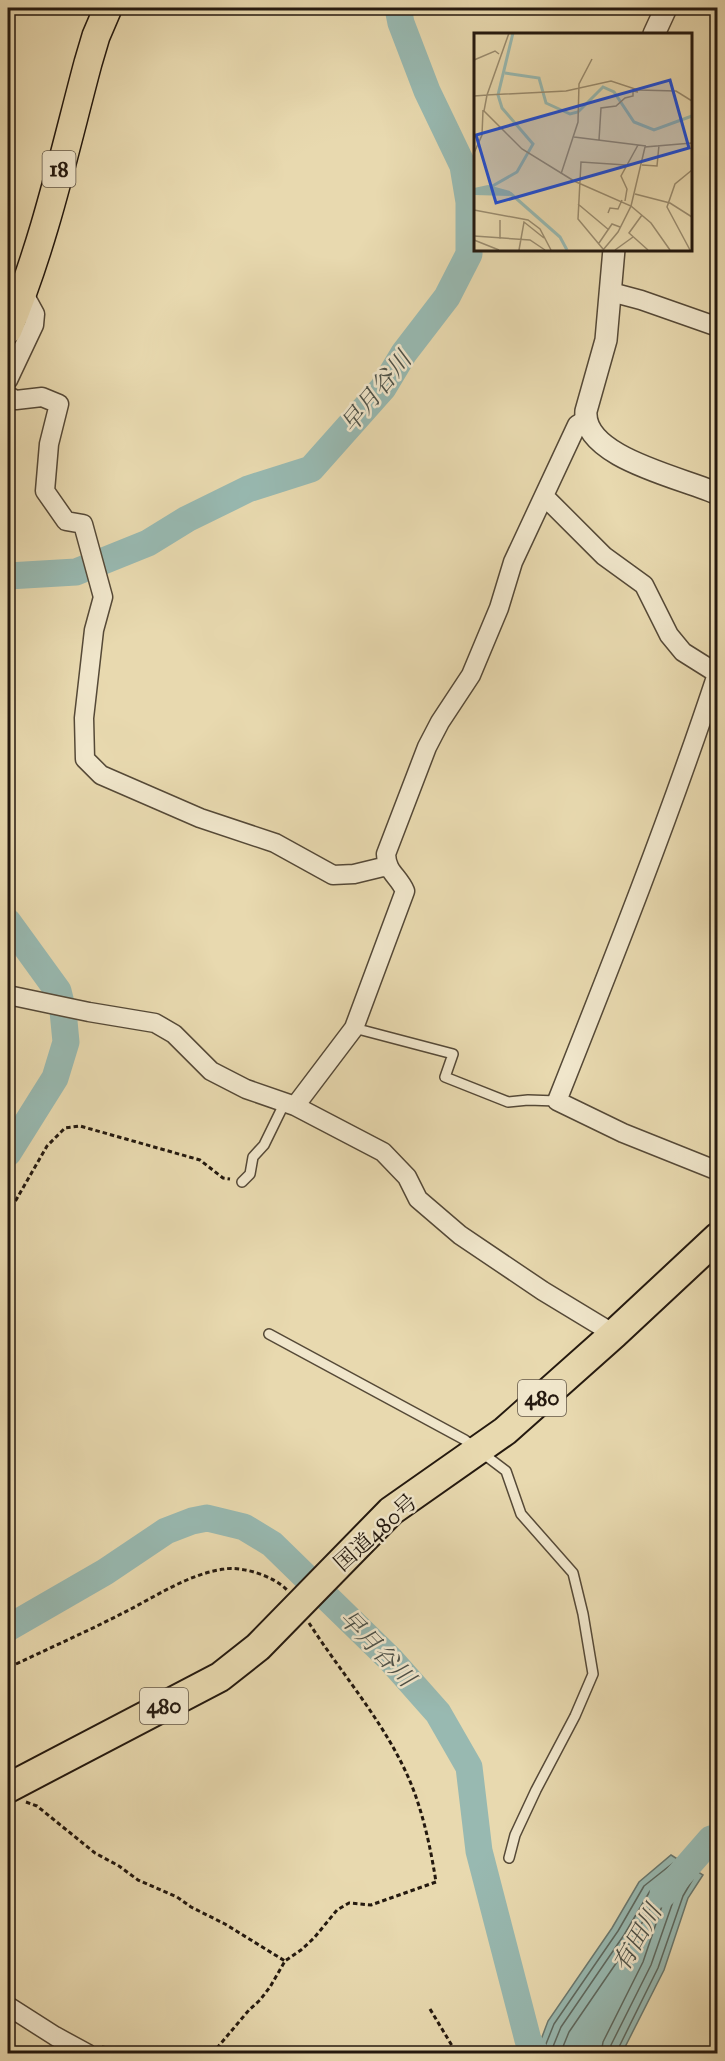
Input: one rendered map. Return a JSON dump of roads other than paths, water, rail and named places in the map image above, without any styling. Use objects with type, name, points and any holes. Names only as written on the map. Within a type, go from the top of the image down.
[{"type":"highway","name":"国道480号","points":[[12,1793],[220,1677],[258,1647],[391,1511],[505,1431],[614,1334],[717,1237]]},
{"type":"main road","name":"18","points":[[8,330],[38,247],[96,36],[108,8]]},
{"type":"street","points":[[654,33],[666,8]]},
{"type":"street","points":[[614,250],[606,340],[585,420],[591,434],[608,449],[717,494]]},
{"type":"street","points":[[8,380],[34,325],[35,314],[23,292]]},
{"type":"street","points":[[611,292],[641,300],[717,327]]},
{"type":"street","points":[[8,396],[16,400],[42,397],[59,404],[49,444],[45,491],[66,521],[82,524],[103,597],[94,630],[84,718],[86,759],[101,775],[200,818],[275,843],[333,875],[354,874],[387,866]]},
{"type":"street","points":[[290,1104],[354,1028],[405,891],[401,882],[387,866],[386,854],[426,747],[471,675],[495,618],[513,562],[577,425],[585,420]]},
{"type":"street","points":[[545,497],[604,556],[644,585],[669,635],[683,652],[717,674],[638,897],[557,1101],[623,1133],[717,1172]]},
{"type":"street","points":[[8,995],[155,1023],[174,1034],[211,1071],[246,1089],[290,1104],[383,1152],[407,1177],[418,1199],[460,1235],[543,1291],[614,1334]]},
{"type":"street","points":[[8,2006],[55,2036],[92,2050]]},
{"type":"lane","points":[[354,1028],[453,1054],[445,1077],[508,1102],[557,1101]]},
{"type":"lane","points":[[242,1182],[250,1174],[253,1157],[290,1104]]},
{"type":"lane","points":[[268,1334],[465,1440],[506,1471],[521,1514],[573,1573],[583,1614],[593,1674],[575,1716],[515,1835],[509,1858]]},
{"type":"water","points":[[671,1855],[703,1875],[688,1898],[664,1970],[622,2053],[536,2053],[548,2021],[612,1928],[639,1882]]},
{"type":"waterway","name":"早月谷川","points":[[8,576],[76,572],[148,543],[187,519],[248,489],[311,469],[383,388],[404,353],[447,297],[469,254],[469,202],[463,166],[427,91],[401,23],[398,8]]},
{"type":"waterway","name":"早月谷川","points":[[8,922],[58,991],[63,1011],[66,1042],[55,1078],[8,1153]]},
{"type":"waterway","name":"早月谷川","points":[[8,1628],[105,1572],[166,1531],[192,1521],[207,1518],[244,1527],[272,1544],[391,1660],[438,1713],[469,1767],[479,1851],[528,2040],[536,2054]]},
{"type":"waterway","name":"有田川","points":[[663,1894],[711,1839],[718,1837]]}]
